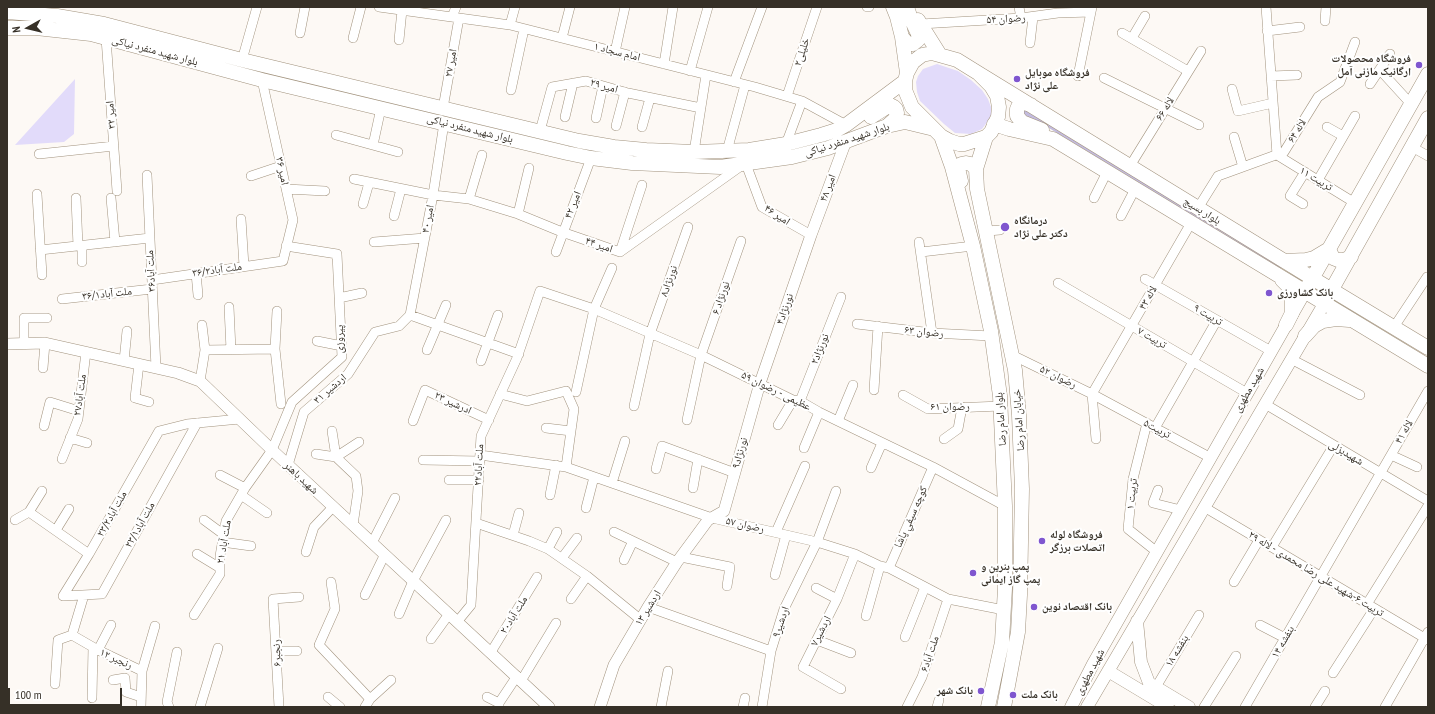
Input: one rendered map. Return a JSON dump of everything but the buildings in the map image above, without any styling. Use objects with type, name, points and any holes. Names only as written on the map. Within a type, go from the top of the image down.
[{"type":"main road","points":[[893,7],[902,37],[906,77],[905,90],[912,107],[938,132],[959,144],[969,143],[986,137],[991,132],[998,117],[999,107],[997,96],[978,73],[957,60],[932,53],[922,55],[913,62],[906,77]]},
{"type":"main road","points":[[902,37],[908,44],[913,44],[918,40],[919,36],[907,7]]},
{"type":"main road","points":[[911,7],[940,55]]},
{"type":"main road","name":"بلوار شهید منفرد نیاکی","points":[[7,12],[58,11],[242,60],[579,141],[614,147],[694,152],[749,150],[786,144],[837,130],[846,125],[906,77]]},
{"type":"main road","name":"بلوار شهید منفرد نیاکی","points":[[7,28],[36,28],[91,34],[262,80],[592,158],[632,163],[720,167],[792,157],[828,148],[886,126],[905,122],[938,132]]},
{"type":"main road","points":[[238,73],[242,60]]},
{"type":"main road","name":"بلوار بسیج","points":[[978,73],[1428,348]]},
{"type":"main road","name":"شهید مطهری","points":[[1072,707],[1132,596],[1428,74]]},
{"type":"main road","points":[[1031,105],[1024,103],[1020,103],[1018,105],[1016,112],[1019,120],[1040,129],[1053,140]]},
{"type":"main road","points":[[846,125],[865,121],[890,105],[896,109],[897,114],[895,119],[886,126]]},
{"type":"main road","name":"شهید مطهری","points":[[1087,707],[1324,304],[1428,118]]},
{"type":"main road","name":"بلوار بسیج","points":[[994,124],[1053,140],[1428,366]]},
{"type":"main road","name":"بلوار امام رضا","points":[[938,132],[952,167],[973,246],[991,336],[1001,406],[1005,506],[1004,610],[1002,642],[988,707]]},
{"type":"main road","name":"خیابان امام رضا","points":[[986,137],[976,169],[977,189],[994,230],[1018,407],[1022,489],[1018,632],[1004,707]]},
{"type":"main road","points":[[973,246],[970,214],[958,168],[961,164],[966,163],[971,164],[976,169]]},
{"type":"main road","points":[[1278,276],[1282,276],[1288,271],[1284,261],[1314,258],[1329,249],[1333,258],[1338,260],[1344,260],[1351,257]]},
{"type":"main road","points":[[1351,257],[1345,275],[1345,285],[1352,300],[1361,308]]},
{"type":"main road","points":[[1278,276],[1290,288],[1292,294],[1292,313],[1286,325]]},
{"type":"main road","points":[[1305,336],[1314,326],[1323,321],[1336,319],[1352,320],[1351,317],[1353,310],[1361,308]]},
{"type":"main road","points":[[1286,325],[1299,324],[1303,329],[1305,336]]},
{"type":"main road","points":[[1132,596],[1147,604]]},
{"type":"main road","points":[[1137,621],[1141,662],[1149,683],[1189,707]]},
{"type":"main road","points":[[1108,671],[1168,707]]},
{"type":"street","points":[[242,60],[257,7]]},
{"type":"street","points":[[300,33],[305,7]]},
{"type":"street","points":[[353,38],[361,7]]},
{"type":"street","name":"امام سجاد ۱","points":[[379,7],[402,10],[420,10],[456,18],[510,25],[562,38],[787,96],[802,101],[846,125]]},
{"type":"street","name":"امیر ۲۷","points":[[442,108],[456,18],[456,7]]},
{"type":"street","points":[[510,25],[514,7]]},
{"type":"street","points":[[562,38],[570,7]]},
{"type":"street","points":[[615,52],[625,7]]},
{"type":"street","points":[[664,64],[673,7]]},
{"type":"street","points":[[690,71],[708,7]]},
{"type":"street","points":[[734,82],[762,7]]},
{"type":"street","name":"خلیلی۲","points":[[787,96],[817,7]]},
{"type":"street","points":[[1019,7],[1021,18]]},
{"type":"street","points":[[1266,7],[1277,155]]},
{"type":"street","points":[[1325,21],[1326,7]]},
{"type":"street","points":[[1078,76],[1091,9]]},
{"type":"street","name":"رضوان ۵۴","points":[[920,24],[1033,17],[1057,10],[1091,9]]},
{"type":"street","points":[[399,40],[402,10]]},
{"type":"street","points":[[1132,38],[1145,16]]},
{"type":"street","points":[[1030,43],[1033,17]]},
{"type":"street","points":[[1268,31],[1300,28]]},
{"type":"street","points":[[511,90],[524,29]]},
{"type":"street","points":[[1122,33],[1188,71]]},
{"type":"street","name":"امیر ۳۲","points":[[106,38],[117,191]]},
{"type":"street","name":"لاله ۶۴","points":[[1198,208],[1218,176],[1284,152],[1318,97],[1340,82],[1355,42]]},
{"type":"street","name":"لاله ۶۶","points":[[1130,166],[1201,51]]},
{"type":"street","points":[[1370,84],[1390,54]]},
{"type":"street","points":[[1380,70],[1411,104]]},
{"type":"street","points":[[694,152],[706,75]]},
{"type":"street","points":[[1271,76],[1297,75]]},
{"type":"street","points":[[1104,78],[1199,126]]},
{"type":"street","name":"امیر ۳۶","points":[[262,80],[293,220],[283,261]]},
{"type":"street","name":"امیر ۲۹","points":[[540,131],[552,87],[586,81],[650,98],[701,108]]},
{"type":"street","points":[[564,117],[572,83]]},
{"type":"street","points":[[727,151],[745,85]]},
{"type":"street","points":[[596,118],[603,86]]},
{"type":"street","points":[[1232,90],[1238,111],[1273,103]]},
{"type":"street","points":[[616,126],[625,92]]},
{"type":"street","points":[[642,127],[650,98]]},
{"type":"street","points":[[786,144],[802,101]]},
{"type":"street","points":[[373,145],[381,108]]},
{"type":"street","points":[[1318,180],[1355,116]]},
{"type":"street","name":"امیر ۴۰","points":[[410,315],[433,195],[444,123]]},
{"type":"street","points":[[1327,127],[1344,136]]},
{"type":"street","points":[[336,135],[398,152]]},
{"type":"street","points":[[1234,137],[1243,167]]},
{"type":"street","name":"امیر ۴۸","points":[[810,235],[846,141]]},
{"type":"street","points":[[39,154],[114,146]]},
{"type":"street","points":[[1412,147],[1428,156]]},
{"type":"street","points":[[469,199],[482,155]]},
{"type":"street","name":"تربیت ۱۱","points":[[1277,155],[1355,203]]},
{"type":"street","name":"امیر ۴۲","points":[[556,252],[562,232],[592,158]]},
{"type":"street","name":"امیر ۴۴","points":[[354,180],[433,195],[469,199],[518,214],[562,232],[620,252],[745,164]]},
{"type":"street","name":"امیر ۴۶","points":[[745,164],[762,207],[810,235]]},
{"type":"street","points":[[251,176],[281,166]]},
{"type":"street","points":[[518,214],[529,168]]},
{"type":"street","points":[[1094,198],[1108,172]]},
{"type":"street","points":[[1302,204],[1290,196],[1305,172]]},
{"type":"street","name":"ملت آباد۳۶","points":[[147,174],[156,368]]},
{"type":"street","points":[[363,204],[369,182]]},
{"type":"street","points":[[620,252],[642,185]]},
{"type":"street","points":[[286,189],[325,191]]},
{"type":"street","points":[[394,216],[401,189]]},
{"type":"street","points":[[1121,216],[1135,189]]},
{"type":"street","points":[[37,194],[42,274]]},
{"type":"street","points":[[76,198],[82,262]]},
{"type":"street","points":[[111,198],[115,242]]},
{"type":"street","points":[[241,219],[244,266]]},
{"type":"street","name":"لاله ۴۳","points":[[1092,394],[1191,223]]},
{"type":"street","name":"نورنژاد۸","points":[[634,406],[650,334],[688,227]]},
{"type":"street","name":"نورنژاد۴","points":[[760,383],[810,235]]},
{"type":"street","points":[[40,250],[150,238]]},
{"type":"street","points":[[374,242],[425,238]]},
{"type":"street","name":"نورنژاد ۶","points":[[687,420],[701,355],[741,241]]},
{"type":"street","points":[[919,242],[922,252],[932,333]]},
{"type":"street","name":"پیروزی","points":[[272,450],[292,402],[342,357],[337,254],[286,246]]},
{"type":"street","points":[[922,252],[973,246]]},
{"type":"street","name":"ملت آباد۳۶/۲","points":[[152,284],[196,274],[283,261]]},
{"type":"street","points":[[576,392],[594,309],[612,268]]},
{"type":"street","points":[[196,274],[198,295]]},
{"type":"street","points":[[1394,327],[1427,277]]},
{"type":"street","name":"تربیت ۹","points":[[1145,279],[1271,352]]},
{"type":"street","name":"تربیت ۷","points":[[1058,283],[1247,394]]},
{"type":"street","name":"ملت آباد۳۶/۱","points":[[62,299],[152,284]]},
{"type":"street","name":"عظیمی - رضوان ۵۹","points":[[540,291],[594,309],[701,355],[933,467],[1005,506]]},
{"type":"street","name":"ملت آباد۲۲","points":[[457,622],[471,605],[481,436],[518,354],[540,291]]},
{"type":"street","points":[[339,298],[362,293]]},
{"type":"street","name":"نورنژاد۲","points":[[778,425],[796,400],[841,297]]},
{"type":"street","points":[[428,350],[446,305]]},
{"type":"street","points":[[229,307],[231,350]]},
{"type":"street","points":[[277,312],[275,349],[281,404]]},
{"type":"street","points":[[410,315],[518,354]]},
{"type":"street","name":"اردشیر ۳۱","points":[[288,465],[304,412],[348,374],[375,332],[399,326],[410,315]]},
{"type":"street","points":[[482,362],[498,315]]},
{"type":"street","points":[[24,343],[24,318],[47,318]]},
{"type":"street","points":[[1151,426],[1193,362],[1217,320]]},
{"type":"street","name":"رضوان ۶۳","points":[[857,324],[932,333],[991,336]]},
{"type":"street","points":[[200,381],[205,350],[202,325]]},
{"type":"street","points":[[874,390],[878,326]]},
{"type":"street","points":[[124,361],[127,331]]},
{"type":"street","points":[[317,341],[342,346]]},
{"type":"street","points":[[43,368],[45,343]]},
{"type":"street","name":"شهید باهنر","points":[[7,344],[45,343],[156,368],[184,375],[200,381],[288,465],[549,707]]},
{"type":"street","points":[[205,350],[275,349]]},
{"type":"street","name":"ملت آباد۲۷","points":[[62,459],[78,419],[86,352]]},
{"type":"street","name":"رضوان ۵۲","points":[[1012,355],[1103,400]]},
{"type":"street","points":[[1291,359],[1360,395]]},
{"type":"street","points":[[138,364],[135,398],[149,402]]},
{"type":"street","name":"نورنژاد۹","points":[[712,518],[724,511],[760,383]]},
{"type":"street","points":[[838,421],[853,385]]},
{"type":"street","name":"ادرشیر ۲۳","points":[[412,421],[425,390],[489,420]]},
{"type":"street","points":[[500,394],[527,400],[566,391],[574,409],[566,466]]},
{"type":"street","name":"لاله ۴۱","points":[[1320,576],[1428,391]]},
{"type":"street","name":"رضوان ۶۱","points":[[903,394],[928,409],[1001,406]]},
{"type":"street","points":[[1092,394],[1096,439]]},
{"type":"street","name":"تربیت۵","points":[[1103,400],[1211,458]]},
{"type":"street","points":[[44,426],[50,402],[79,411]]},
{"type":"street","name":"شهیدبزلی","points":[[1265,404],[1428,501]]},
{"type":"street","points":[[944,439],[958,429],[962,408]]},
{"type":"street","points":[[804,448],[819,412]]},
{"type":"street","points":[[198,423],[240,419]]},
{"type":"street","name":"ملت آباد۲۳/۲","points":[[63,596],[90,554],[159,431],[198,423]]},
{"type":"street","name":"ملت آباد۲۳/۱","points":[[63,596],[102,594],[198,423]]},
{"type":"street","name":"تربیت ۱","points":[[1151,426],[1133,479],[1128,530],[1158,552]]},
{"type":"street","points":[[546,428],[571,431]]},
{"type":"street","points":[[332,431],[336,457]]},
{"type":"street","points":[[70,438],[87,443]]},
{"type":"street","points":[[612,483],[625,441]]},
{"type":"street","points":[[336,457],[359,442]]},
{"type":"street","points":[[871,468],[882,443]]},
{"type":"street","points":[[1272,547],[1334,445]]},
{"type":"street","points":[[656,469],[662,446],[734,473]]},
{"type":"street","name":"ملت آباد ۲۱","points":[[194,615],[220,574],[226,520],[272,450]]},
{"type":"street","points":[[316,454],[336,457],[356,476],[358,491],[353,525]]},
{"type":"street","points":[[1391,455],[1418,467]]},
{"type":"street","name":"رضوان ۵۷","points":[[423,460],[480,458],[566,466],[712,518],[816,542],[855,554],[948,599],[1004,610]]},
{"type":"street","points":[[692,488],[698,459]]},
{"type":"street","points":[[550,495],[556,465]]},
{"type":"street","points":[[776,532],[805,466]]},
{"type":"street","name":"كوچه سيفي پاشا","points":[[866,616],[884,567],[933,467]]},
{"type":"street","points":[[220,475],[243,492],[267,513]]},
{"type":"street","points":[[586,508],[594,477]]},
{"type":"street","points":[[450,480],[478,480]]},
{"type":"street","points":[[1158,490],[1153,503],[1181,510]]},
{"type":"street","points":[[15,520],[29,512],[42,491]]},
{"type":"street","name":"اردشیر۹","points":[[762,707],[771,651],[784,609],[816,542],[836,491]]},
{"type":"street","points":[[372,543],[395,498]]},
{"type":"street","points":[[1333,673],[1428,506]]},
{"type":"street","points":[[306,552],[314,527],[333,507]]},
{"type":"street","name":"تربیت ۶-شهید علی رضا محمدی - لاله ۲۹","points":[[1204,507],[1370,606],[1427,637]]},
{"type":"street","points":[[56,530],[69,509]]},
{"type":"street","points":[[29,512],[90,554]]},
{"type":"street","points":[[513,535],[519,513]]},
{"type":"street","name":"اردشیر ۱۳","points":[[600,707],[614,665],[648,607],[679,559],[706,523],[712,518]]},
{"type":"street","points":[[204,520],[223,538],[251,546]]},
{"type":"street","points":[[399,614],[413,580],[446,520]]},
{"type":"street","points":[[476,522],[548,549],[587,576],[641,620]]},
{"type":"street","points":[[548,549],[557,532]]},
{"type":"street","points":[[614,532],[679,559],[730,567],[727,586]]},
{"type":"street","points":[[775,575],[786,535]]},
{"type":"street","points":[[562,558],[576,538]]},
{"type":"street","points":[[1234,582],[1259,540]]},
{"type":"street","points":[[624,560],[633,541]]},
{"type":"street","points":[[197,554],[220,568]]},
{"type":"street","points":[[365,595],[385,554]]},
{"type":"street","name":"اردشیر۷","points":[[841,689],[803,667],[837,599],[855,554]]},
{"type":"street","points":[[571,599],[587,576]]},
{"type":"street","name":"بنفشه ۱۴","points":[[1245,707],[1320,576]]},
{"type":"street","name":"ملت آباد۲۰","points":[[491,652],[537,577]]},
{"type":"street","points":[[331,582],[335,609],[319,645],[370,699]]},
{"type":"street","points":[[905,637],[925,587]]},
{"type":"street","points":[[816,588],[837,599]]},
{"type":"street","points":[[55,684],[58,640],[72,635],[84,595]]},
{"type":"street","name":"رنجبر۶","points":[[280,707],[274,598],[299,597]]},
{"type":"street","name":"ملت آباد۶","points":[[907,707],[922,677],[948,599]]},
{"type":"street","points":[[648,607],[771,651]]},
{"type":"street","points":[[431,639],[449,614]]},
{"type":"street","name":"بنفشه ۱۸","points":[[1156,687],[1199,615]]},
{"type":"street","points":[[487,697],[499,705],[556,623]]},
{"type":"street","points":[[92,698],[95,649],[111,625]]},
{"type":"street","points":[[1260,625],[1285,638]]},
{"type":"street","points":[[142,671],[155,626]]},
{"type":"street","name":"رنجبر ۱۲","points":[[72,635],[95,649],[142,671],[141,707]]},
{"type":"street","points":[[1385,707],[1427,637]]},
{"type":"street","points":[[816,640],[851,653]]},
{"type":"street","points":[[200,707],[218,648]]},
{"type":"street","points":[[277,651],[297,651]]},
{"type":"street","points":[[169,707],[167,702],[177,652]]},
{"type":"street","points":[[1204,707],[1236,656]]},
{"type":"street","points":[[661,707],[668,671]]},
{"type":"street","points":[[113,680],[125,678],[126,692],[141,697]]},
{"type":"street","points":[[365,707],[370,699],[391,680]]},
{"type":"street","points":[[1315,707],[1325,691]]},
{"type":"street","points":[[328,697],[340,707]]},
{"type":"shaded area","points":[[937,64],[958,71],[982,90],[991,107],[991,117],[982,129],[971,134],[955,133],[920,101],[916,82],[918,76],[923,69]]},
{"type":"shaded area","points":[[75,79],[74,134],[64,142],[15,145]]},
{"type":"shaded area","points":[[1027,110],[1283,268],[1280,268],[1044,125],[1024,118],[1023,111]]},
{"type":"place","name":"فروشگاه محصولات ارگانیک مازنی آمل","points":[[1419,65]]},
{"type":"place","name":"فروشگاه موبایل علی نژاد","points":[[1017,79]]},
{"type":"place","name":"درمانگاه دکتر علی نژاد","points":[[1005,227]]},
{"type":"place","name":"بانک کشاورزی","points":[[1269,293]]},
{"type":"place","name":"فروشگاه لوله اتصلات برزگر","points":[[1042,541]]},
{"type":"place","name":"پمپ بنرین و پمپ گاز ایمانی","points":[[973,573]]},
{"type":"place","name":"بانک اقتصاد نوین","points":[[1034,607]]},
{"type":"place","name":"بانک شهر","points":[[981,691]]},
{"type":"place","name":"بانک ملت","points":[[1013,695]]}]
